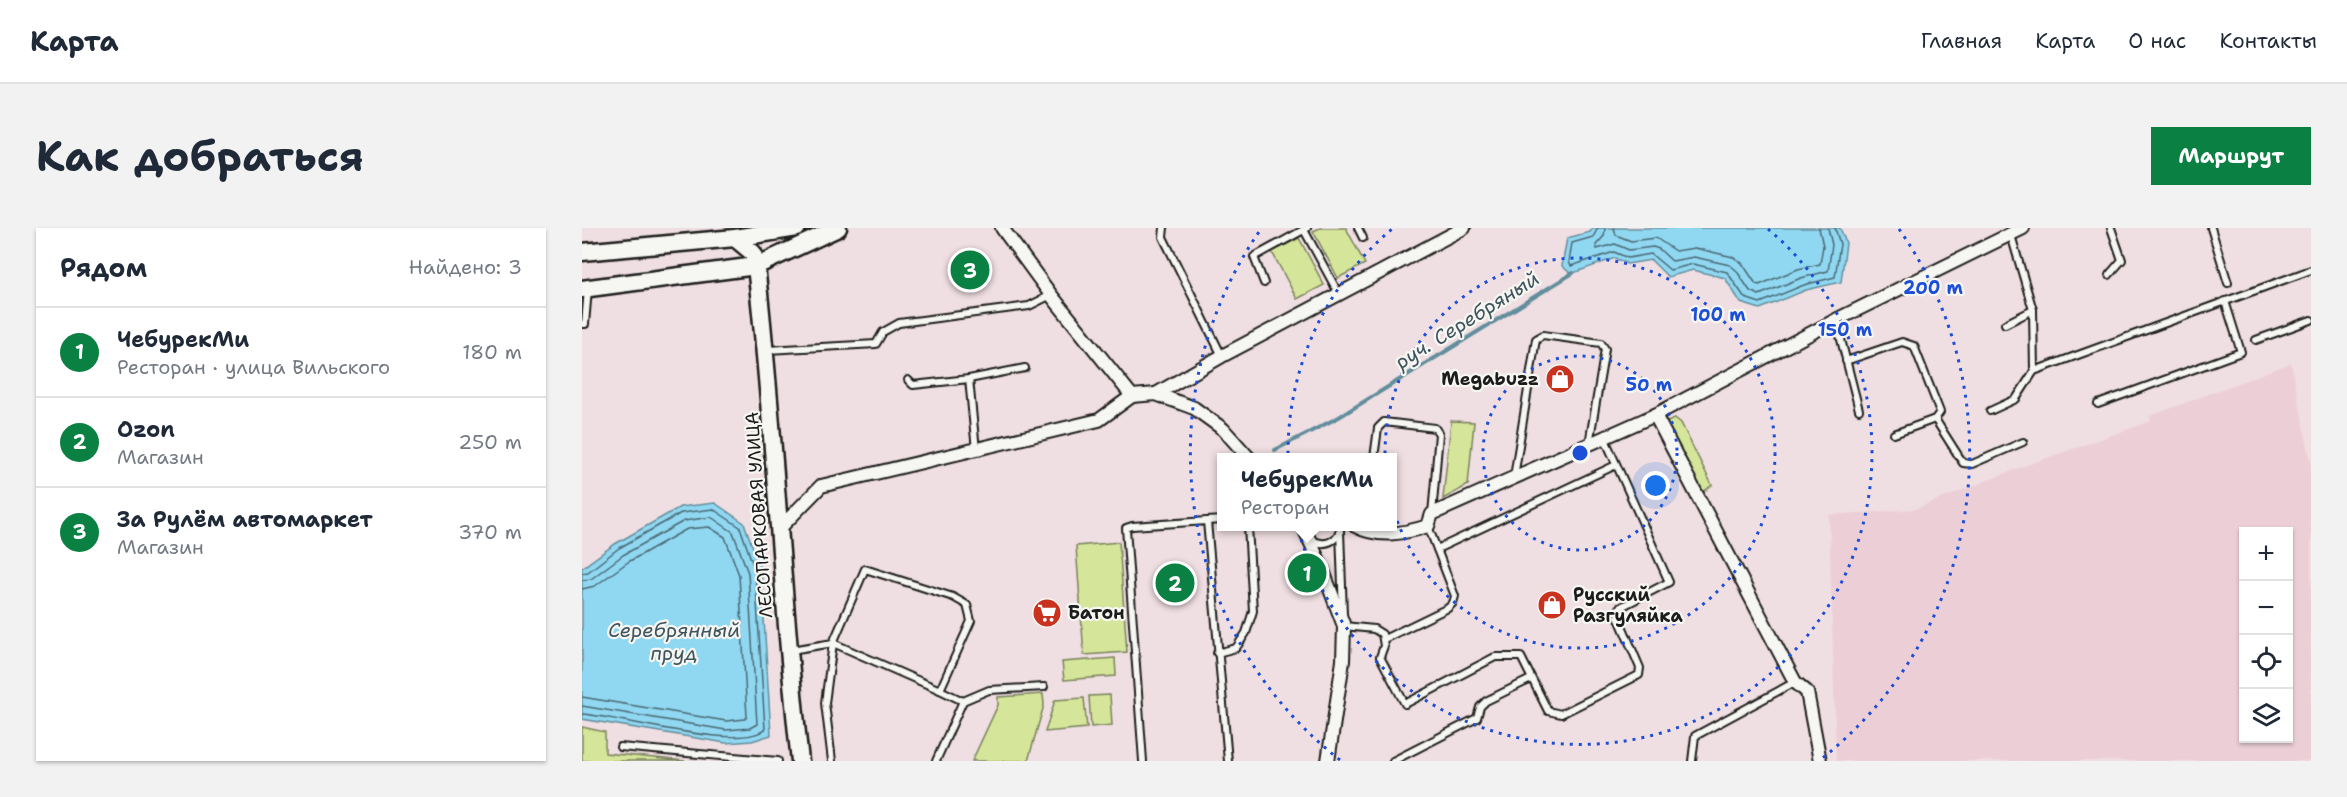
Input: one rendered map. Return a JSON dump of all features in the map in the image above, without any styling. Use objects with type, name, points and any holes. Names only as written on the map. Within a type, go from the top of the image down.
[{"type":"main road","points":[[582,252],[735,238],[797,228]]},
{"type":"main road","points":[[585,288],[756,266],[838,228]]},
{"type":"main road","points":[[735,238],[753,253],[756,266]]},
{"type":"main road","name":"ЛЕСОПАРКОВАЯ УЛИЦА","points":[[756,266],[766,350],[788,650],[800,761]]},
{"type":"street","points":[[1002,228],[1051,295],[1132,396]]},
{"type":"street","points":[[1156,394],[1448,232],[1464,228]]},
{"type":"street","points":[[1378,531],[1400,535],[1514,477],[1605,439],[1836,320],[2023,228]]},
{"type":"street","points":[[780,528],[821,486],[1099,420],[1132,396],[1156,394],[1194,408],[1223,429],[1245,453]]},
{"type":"street","points":[[1655,415],[1795,682],[1807,692],[1820,761]]},
{"type":"street","points":[[1305,531],[1344,626],[1343,661],[1328,761]]},
{"type":"lane","points":[[1164,228],[1163,237],[1222,356]]},
{"type":"lane","points":[[1358,228],[1363,238]]},
{"type":"lane","points":[[2109,275],[2122,260],[2111,228]]},
{"type":"lane","points":[[2211,228],[2228,282]]},
{"type":"lane","points":[[1264,283],[1254,257],[1306,229],[1339,294]]},
{"type":"lane","points":[[1990,411],[2016,399],[2034,372],[2033,310],[2010,234]]},
{"type":"lane","points":[[2034,372],[2311,270]]},
{"type":"lane","points":[[582,324],[585,324],[585,288]]},
{"type":"lane","points":[[766,350],[876,344],[883,332],[899,323],[1029,306],[1051,295]]},
{"type":"lane","points":[[2098,404],[2241,352],[2225,301]]},
{"type":"lane","points":[[2005,324],[2033,310]]},
{"type":"lane","points":[[1836,320],[1859,410]]},
{"type":"lane","points":[[2256,340],[2311,320]]},
{"type":"lane","points":[[1514,477],[1536,339],[1543,334],[1600,343],[1605,349],[1589,445]]},
{"type":"lane","points":[[1846,361],[1902,342],[1914,346],[1940,412],[1935,418],[1894,434]]},
{"type":"lane","points":[[908,380],[913,385],[969,379],[1025,368]]},
{"type":"lane","points":[[969,379],[976,451]]},
{"type":"lane","points":[[1935,418],[1963,463],[1972,464],[2023,442]]},
{"type":"lane","points":[[1375,453],[1378,428],[1384,422],[1435,428],[1439,434],[1430,520],[1437,549],[1455,596],[1448,608],[1384,639]]},
{"type":"lane","points":[[1340,531],[1344,626],[1374,629],[1382,634],[1384,639],[1380,657],[1405,704],[1495,657],[1521,657],[1548,711],[1561,714],[1639,675],[1640,668],[1618,616],[1619,608],[1669,582],[1605,439]]},
{"type":"lane","points":[[1437,549],[1616,465]]},
{"type":"lane","points":[[1143,761],[1126,528],[1217,520]]},
{"type":"lane","points":[[1207,521],[1228,761]]},
{"type":"lane","points":[[1217,653],[1236,648],[1246,633],[1252,611],[1248,531]]},
{"type":"lane","points":[[1306,531],[1317,543],[1323,544],[1334,540],[1339,531]]},
{"type":"lane","points":[[832,761],[825,704],[833,643],[865,569],[953,597],[967,605],[971,621],[940,690]]},
{"type":"lane","points":[[788,650],[833,643],[963,701]]},
{"type":"lane","points":[[1393,761],[1477,718],[1480,707],[1486,701],[1531,679]]},
{"type":"lane","points":[[1692,761],[1695,736],[1795,682]]},
{"type":"lane","points":[[936,761],[963,701],[989,690],[1044,687]]},
{"type":"lane","points":[[620,747],[778,761]]},
{"type":"shaded area","points":[[2291,363],[2311,462],[2311,761],[1836,761],[1829,515],[1915,509],[2024,466],[2151,421],[2150,416]]},
{"type":"green space","points":[[1320,228],[1346,228],[1365,264],[1338,278],[1313,231]]},
{"type":"green space","points":[[1299,238],[1324,285],[1297,299],[1272,252]]},
{"type":"green space","points":[[1675,418],[1681,423],[1712,485],[1702,493],[1666,423]]},
{"type":"green space","points":[[1451,421],[1474,422],[1468,485],[1443,499]]},
{"type":"green space","points":[[1119,542],[1127,652],[1084,655],[1076,546]]},
{"type":"green space","points":[[1115,658],[1116,676],[1064,680],[1062,662]]},
{"type":"green space","points":[[1043,694],[1044,705],[1028,761],[972,761],[998,705],[998,697]]},
{"type":"green space","points":[[1110,695],[1112,725],[1091,727],[1089,696]]},
{"type":"green space","points":[[1084,698],[1087,728],[1045,732],[1055,700]]},
{"type":"green space","points":[[582,727],[605,732],[605,753],[685,761],[582,761]]},
{"type":"water","points":[[1593,228],[1840,228],[1846,243],[1841,282],[1806,290],[1760,309],[1741,303],[1725,278],[1693,270],[1668,277],[1651,260],[1627,264],[1615,258],[1571,274],[1562,266],[1567,238],[1590,232]]},
{"type":"water","name":"Серебрянный пруд","points":[[715,503],[744,523],[761,570],[771,735],[752,741],[726,743],[582,719],[582,568],[615,544],[680,507]]},
{"type":"waterway","name":"руч. Серебряный","points":[[1275,450],[1339,417],[1573,273]]},
{"type":"place","name":"За Рулём автомаркет","points":[[970,270]]},
{"type":"place","name":"Megabuzz","points":[[1560,379]]},
{"type":"place","name":"ЧебурекМи","points":[[1307,573]]},
{"type":"place","name":"Ozon","points":[[1175,583]]},
{"type":"place","name":"Русский Разгуляйка","points":[[1552,605]]},
{"type":"place","name":"Батон","points":[[1047,613]]}]
